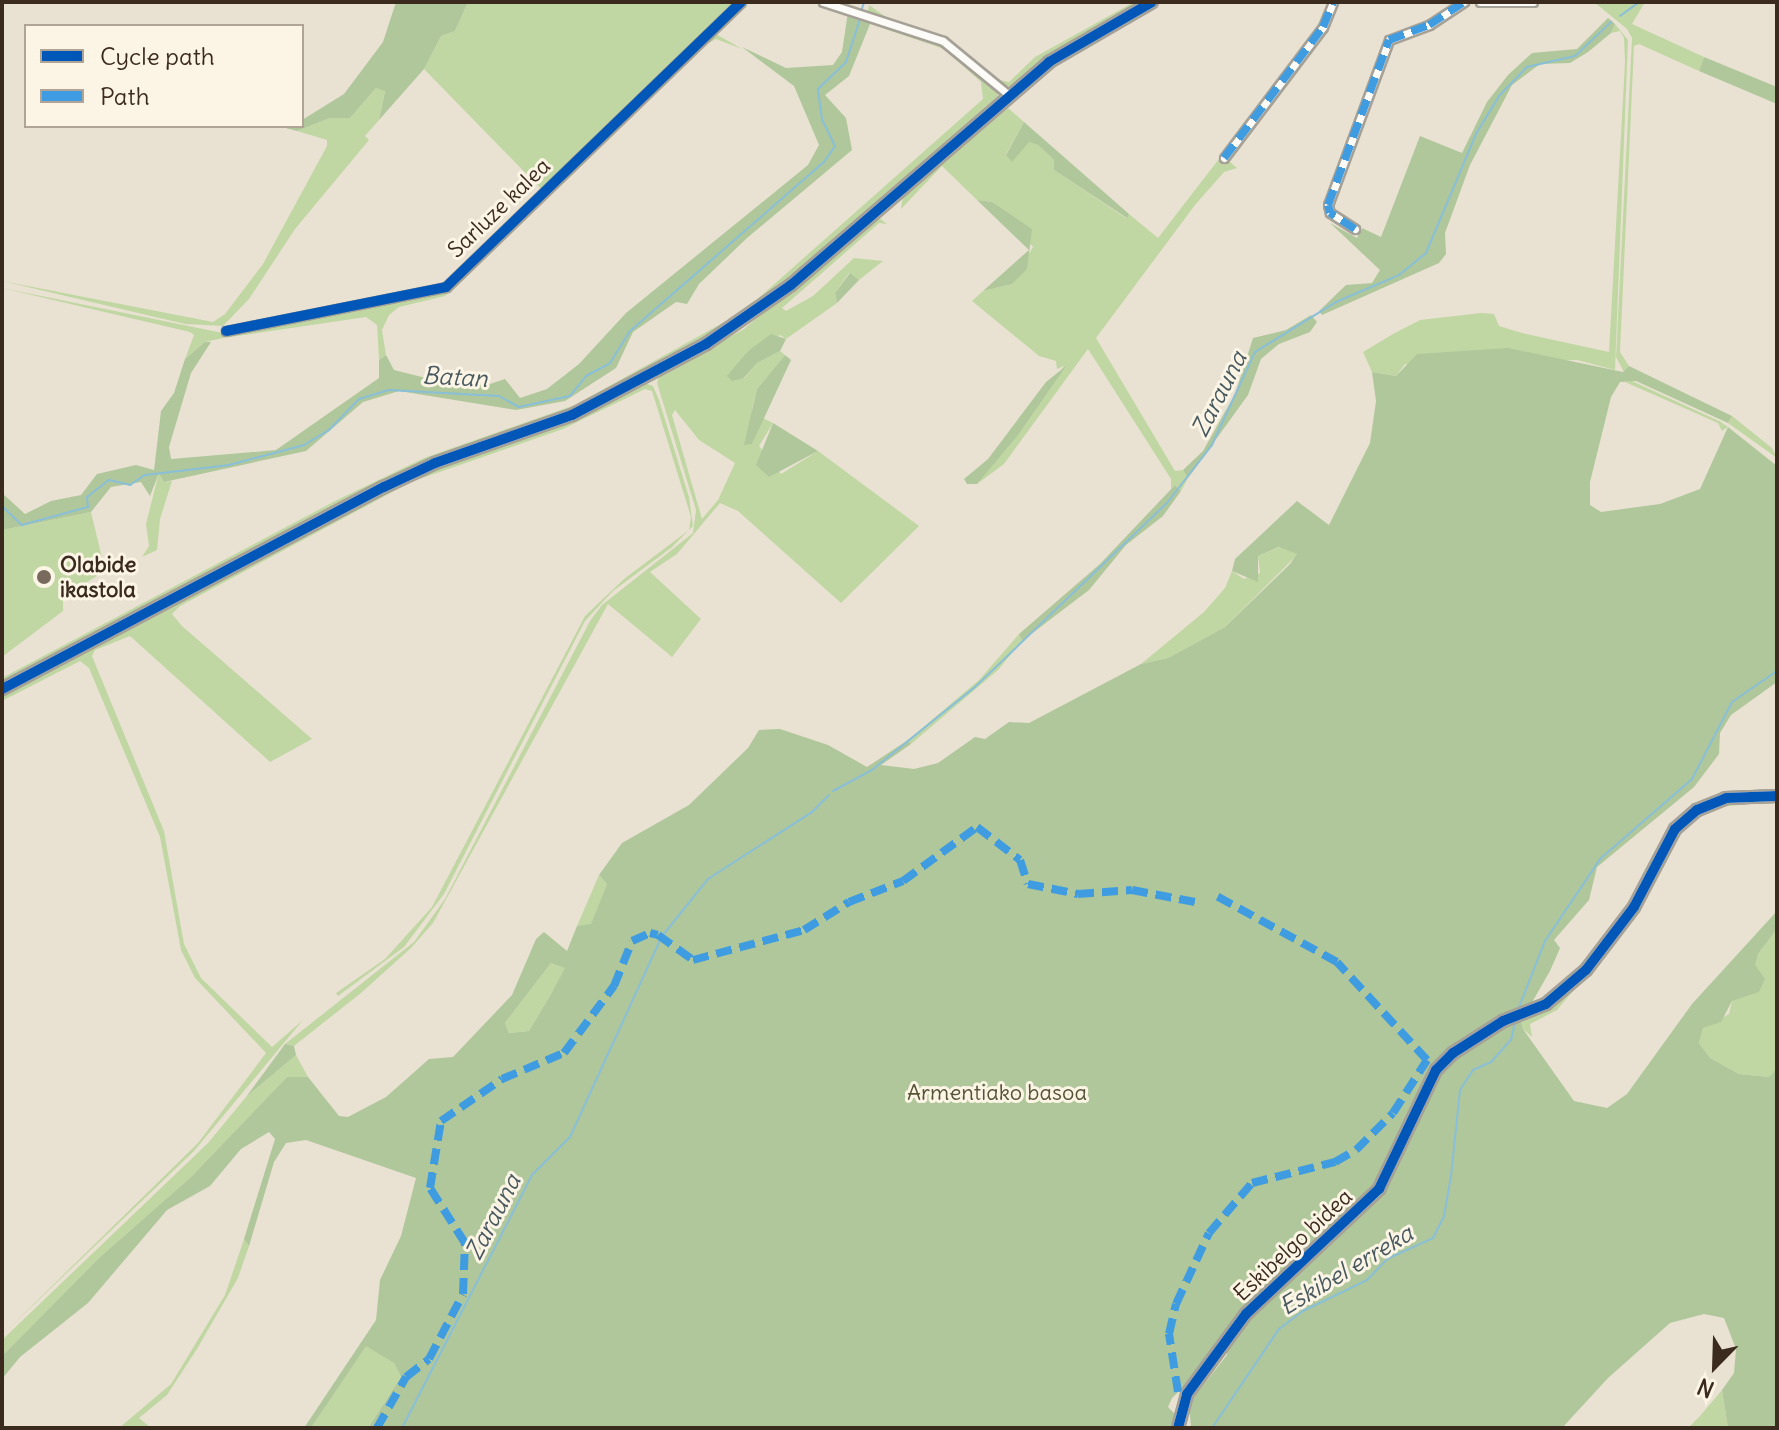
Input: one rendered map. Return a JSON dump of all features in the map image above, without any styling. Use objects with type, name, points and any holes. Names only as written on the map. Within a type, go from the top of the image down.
[{"type":"street","name":"Sarluze kalea","points":[[226,331],[446,287],[741,2]]},
{"type":"street","points":[[823,2],[943,41],[1009,95]]},
{"type":"street","points":[[2,689],[384,487],[435,463],[572,415],[706,344],[791,285],[1063,51],[1152,2]]},
{"type":"street","points":[[1224,158],[1323,27],[1333,2]]},
{"type":"street","points":[[1355,229],[1330,213],[1328,205],[1389,40],[1429,25],[1464,2]]},
{"type":"street","points":[[1480,2],[1533,2]]},
{"type":"street","name":"Eskibelgo bidea","points":[[1178,1428],[1187,1394],[1246,1314],[1379,1189],[1436,1070],[1453,1053],[1503,1021],[1546,1004],[1586,970],[1634,907],[1675,829],[1697,810],[1726,798],[1777,796]]},
{"type":"green space","points":[[396,2],[468,2],[455,31],[441,36],[424,69],[379,120],[385,91],[376,88],[350,118],[330,118],[297,131],[286,128],[304,128],[304,119],[344,94],[383,42]]},
{"type":"green space","points":[[468,2],[735,2],[543,191],[424,69],[441,36],[455,31]]},
{"type":"green space","points":[[744,2],[716,34],[742,49],[716,39],[705,45],[445,296],[399,307],[389,315],[382,330],[386,355],[379,360],[377,325],[366,317],[205,342],[185,359],[194,335],[190,332],[2,288],[223,333],[433,296],[448,288]]},
{"type":"green space","points":[[1134,2],[1142,2],[1069,42],[1011,87],[1000,85],[950,43],[867,15],[869,5],[886,17],[944,38],[995,79],[1009,82],[1035,57]]},
{"type":"green space","points":[[1594,2],[1645,2],[1632,24],[1704,57],[1699,71],[1639,44],[1634,46],[1620,352],[1629,366],[1624,372],[1616,357],[1632,38],[1627,29]]},
{"type":"green space","points":[[848,12],[869,19],[870,24],[849,76],[825,95],[846,118],[852,150],[747,238],[699,284],[687,304],[676,302],[633,332],[616,368],[565,401],[516,410],[399,391],[363,402],[306,451],[164,482],[159,473],[150,496],[141,482],[111,487],[91,512],[2,530],[2,493],[25,514],[51,501],[81,495],[97,474],[136,465],[154,470],[161,411],[174,393],[185,359],[205,342],[211,342],[191,373],[169,447],[171,459],[276,450],[379,378],[379,360],[386,355],[394,370],[426,378],[490,384],[505,379],[520,398],[547,389],[579,364],[626,313],[808,165],[819,145],[794,86],[742,47],[786,68],[833,65],[842,52]]},
{"type":"green space","points":[[1608,18],[1615,24],[1611,33],[1588,52],[1570,63],[1540,64],[1512,85],[1470,165],[1445,233],[1446,254],[1439,263],[1322,315],[1319,311],[1346,285],[1372,283],[1380,270],[1330,223],[1357,238],[1362,228],[1381,237],[1420,136],[1462,153],[1487,102],[1508,75],[1532,53],[1577,49]]},
{"type":"green space","points":[[869,19],[943,44],[996,87],[999,98],[779,289],[697,344],[593,401],[419,463],[2,683],[2,678],[337,500],[424,458],[575,405],[744,311],[983,99],[981,82],[944,49],[870,24]]},
{"type":"green space","points":[[1615,24],[1628,40],[1615,370],[1577,360],[1405,364],[1396,376],[1372,372],[1363,352],[1393,334],[1420,320],[1481,313],[1494,314],[1499,326],[1609,352],[1625,62],[1624,38],[1620,31],[1611,33]]},
{"type":"green space","points":[[1704,57],[1777,87],[1777,104],[1699,71]]},
{"type":"green space","points":[[376,88],[385,90],[379,120],[365,136],[369,140],[295,229],[249,299],[223,326],[185,324],[2,281],[213,322],[225,314],[263,264],[327,146],[327,140],[297,131],[330,118],[350,118]]},
{"type":"green space","points":[[1008,108],[1024,122],[1006,154],[1012,161],[1029,141],[1038,145],[1054,160],[1054,170],[1126,218],[1129,214],[1158,238],[1222,155],[1237,168],[1224,172],[1195,205],[1096,338],[1175,471],[1183,470],[1188,478],[1181,491],[1175,485],[1171,489],[1171,479],[1088,349],[1004,464],[977,484],[1064,366],[1057,369],[1056,361],[1039,356],[972,301],[983,291],[1012,284],[1033,247],[992,202],[977,200],[942,166],[901,209],[903,196]]},
{"type":"green space","points":[[1024,122],[1129,214],[1127,218],[1054,170],[1054,160],[1038,145],[1029,142],[1012,162],[1006,155]]},
{"type":"green space","points":[[977,200],[992,202],[1032,229],[1027,269],[1012,284],[983,291],[1029,250]]},
{"type":"green space","points":[[878,217],[887,224],[879,223],[782,308],[786,311],[813,296],[854,258],[883,261],[859,280],[849,273],[835,293],[837,303],[786,339],[780,335],[748,351],[739,367],[744,379],[757,363],[780,351],[785,355],[757,389],[752,409],[752,444],[763,418],[773,423],[759,446],[781,474],[818,451],[919,526],[841,603],[738,511],[720,503],[677,554],[650,572],[701,619],[672,657],[608,604],[433,923],[411,948],[361,993],[294,1046],[285,1044],[414,942],[445,899],[590,621],[602,605],[693,533],[696,510],[657,383],[659,376],[744,329]],"holes":[[[675,410],[699,440],[735,463],[718,500],[702,519],[672,415]]]},
{"type":"green space","points":[[850,273],[859,280],[837,303],[835,293]]},
{"type":"green space","points":[[1311,315],[1317,322],[1310,332],[1279,344],[1261,359],[1248,395],[1188,478],[1183,470],[1203,451],[1235,394],[1253,338],[1286,330]]},
{"type":"green space","points":[[771,334],[786,339],[780,351],[757,363],[744,378],[732,381],[727,376],[748,351]]},
{"type":"green space","name":"Armentiako basoa","points":[[1508,348],[1623,372],[1629,366],[1732,416],[1728,423],[1636,381],[1620,382],[1611,397],[1590,482],[1590,505],[1601,512],[1660,504],[1700,489],[1728,427],[1777,466],[1777,682],[1731,715],[1720,733],[1719,754],[1694,787],[1597,867],[1589,900],[1554,940],[1560,948],[1550,971],[1527,1011],[1519,1013],[1523,1029],[1574,1101],[1607,1108],[1627,1094],[1692,1004],[1777,911],[1777,929],[1758,954],[1755,965],[1765,979],[1759,992],[1732,1001],[1721,1022],[1703,1028],[1699,1043],[1710,1058],[1739,1074],[1769,1077],[1777,1069],[1777,1428],[1728,1428],[1722,1390],[1734,1373],[1736,1349],[1724,1318],[1704,1314],[1670,1323],[1608,1378],[1562,1428],[1191,1428],[1189,1403],[1227,1355],[1227,1347],[1172,1398],[1168,1407],[1177,1416],[1174,1428],[368,1428],[401,1377],[394,1363],[366,1346],[311,1428],[304,1428],[376,1320],[380,1280],[401,1236],[416,1178],[306,1140],[286,1143],[274,1162],[249,1246],[244,1239],[275,1139],[269,1132],[241,1149],[210,1186],[167,1210],[88,1303],[20,1357],[2,1379],[2,1356],[100,1257],[190,1178],[287,1077],[308,1077],[339,1116],[348,1117],[386,1097],[429,1059],[453,1057],[512,995],[536,939],[544,932],[567,951],[577,926],[591,924],[607,884],[599,875],[622,843],[689,805],[748,748],[759,730],[780,729],[828,745],[867,767],[908,740],[911,744],[881,765],[914,769],[938,763],[975,737],[985,739],[1009,722],[1029,723],[1141,664],[1168,658],[1225,627],[1297,554],[1279,547],[1258,556],[1258,582],[1232,571],[1235,559],[1297,501],[1329,525],[1370,443],[1376,401],[1372,372],[1396,376],[1417,354]],"holes":[[[551,963],[565,968],[529,1031],[509,1033],[505,1023]]]},
{"type":"green space","points":[[785,355],[791,360],[752,444],[744,445],[757,389]]},
{"type":"green space","points":[[1066,366],[1018,435],[977,484],[967,484],[964,479],[988,459],[1046,382]]},
{"type":"green space","points":[[1632,381],[1728,427],[1722,431],[1718,423],[1625,382]]},
{"type":"green space","points":[[645,383],[653,386],[659,400],[689,497],[693,526],[689,530],[691,517],[652,391],[645,389],[563,429],[411,482],[180,606],[172,614],[312,739],[270,762],[130,636],[95,650],[92,656],[164,831],[184,944],[201,978],[272,1047],[303,1020],[194,1151],[2,1335],[198,1143],[266,1053],[195,978],[181,950],[160,837],[89,668],[80,661],[2,701],[2,695],[425,472],[573,422]]},
{"type":"green space","points":[[1732,416],[1772,448],[1777,458],[1728,423]]},
{"type":"green space","points":[[773,423],[818,451],[769,477],[756,465]]},
{"type":"green space","points":[[159,472],[164,482],[172,481],[160,519],[157,550],[142,557],[149,546],[146,524]]},
{"type":"green space","points":[[1175,485],[1181,491],[1163,516],[1126,545],[1089,590],[1022,641],[1019,634],[1100,564]]},
{"type":"green space","name":"Olabide ikastola","points":[[91,512],[104,566],[100,574],[63,597],[63,611],[2,657],[2,530]]},
{"type":"green space","points":[[689,530],[671,548],[613,591],[585,621],[444,894],[404,947],[338,996],[336,993],[385,959],[432,907],[585,616],[624,579]]},
{"type":"green space","points":[[1280,547],[1298,554],[1225,627],[1168,658],[1141,664],[1204,612],[1225,588],[1232,571],[1244,579],[1260,573],[1258,556]]},
{"type":"green space","points":[[1019,634],[1022,641],[998,670],[911,744],[908,740],[979,680]]},
{"type":"green space","points":[[1759,796],[1777,801],[1720,807],[1689,822],[1669,848],[1645,899],[1611,946],[1557,1010],[1530,1024],[1532,1037],[1523,1029],[1520,1018],[1562,996],[1597,958],[1634,910],[1671,838],[1682,825],[1718,804]]},
{"type":"green space","points":[[599,875],[607,884],[591,925],[577,926]]},
{"type":"green space","points":[[1777,929],[1777,1071],[1769,1077],[1739,1074],[1710,1058],[1699,1043],[1703,1028],[1729,1014],[1732,1001],[1746,992],[1758,954]]},
{"type":"green space","points":[[551,963],[566,968],[529,1031],[509,1033],[505,1023]]},
{"type":"green space","points":[[285,1044],[294,1046],[296,1055],[246,1097]]},
{"type":"green space","points":[[296,1055],[308,1077],[287,1077],[190,1178],[100,1257],[2,1356],[2,1340],[208,1143],[246,1097]]},
{"type":"green space","points":[[244,1239],[249,1246],[238,1278],[197,1349],[167,1395],[139,1418],[151,1428],[119,1428],[171,1384],[225,1295]]},
{"type":"green space","points":[[366,1345],[394,1363],[401,1377],[368,1428],[311,1428]]},
{"type":"green space","points":[[1722,1390],[1728,1428],[1688,1428],[1700,1416]]},
{"type":"waterway","name":"Batan","points":[[861,12],[864,2]]},
{"type":"waterway","name":"Zarauna","points":[[1620,16],[1639,2]]},
{"type":"waterway","name":"Batan","points":[[2,506],[22,525],[88,507],[87,497],[109,480],[130,485],[145,475],[229,465],[304,445],[329,430],[359,399],[389,390],[499,396],[519,407],[570,396],[586,376],[610,363],[629,332],[824,162],[835,146],[822,119],[818,89],[846,62],[860,19]]},
{"type":"waterway","name":"Zarauna","points":[[833,791],[872,770],[975,687],[1167,503],[1212,445],[1255,352],[1336,302],[1399,275],[1426,253],[1476,134],[1499,96],[1527,67],[1575,56],[1611,22]]},
{"type":"waterway","name":"Eskibel erreka","points":[[1517,1012],[1545,941],[1600,859],[1692,779],[1732,702],[1777,671]]},
{"type":"waterway","name":"Zarauna","points":[[663,935],[708,879],[812,812],[829,795]]},
{"type":"waterway","name":"Zarauna","points":[[402,1428],[532,1175],[570,1137],[660,940]]},
{"type":"waterway","name":"Eskibel erreka","points":[[1212,1428],[1279,1329],[1303,1311],[1367,1280],[1387,1259],[1433,1238],[1444,1216],[1460,1090],[1473,1070],[1491,1062],[1511,1040],[1515,1022]]},
{"type":"marked path","points":[[1224,158],[1323,27],[1333,2]]},
{"type":"marked path","points":[[1355,229],[1330,213],[1328,205],[1389,40],[1429,25],[1464,2]]},
{"type":"marked path","points":[[377,1428],[406,1377],[429,1359],[463,1294],[465,1243],[430,1188],[441,1121],[502,1079],[564,1053],[614,986],[632,941],[650,933],[658,935],[693,960],[804,930],[849,902],[903,881],[977,827],[1020,860],[1028,884],[1078,894],[1132,890],[1195,902]]},
{"type":"marked path","points":[[1178,1392],[1169,1334],[1176,1304],[1209,1233],[1252,1183],[1335,1162],[1356,1150],[1393,1113],[1427,1060],[1337,962],[1213,894]]},
{"type":"cycle path","points":[[226,331],[446,287],[741,2]]},
{"type":"cycle path","points":[[2,689],[384,487],[435,463],[572,415],[706,344],[791,285],[1049,62],[1152,2]]},
{"type":"cycle path","points":[[1178,1428],[1187,1394],[1246,1314],[1379,1189],[1436,1070],[1453,1053],[1503,1021],[1546,1004],[1586,970],[1634,907],[1675,829],[1697,810],[1726,798],[1777,796]]},
{"type":"place","name":"Olabide ikastola","points":[[44,577]]}]
